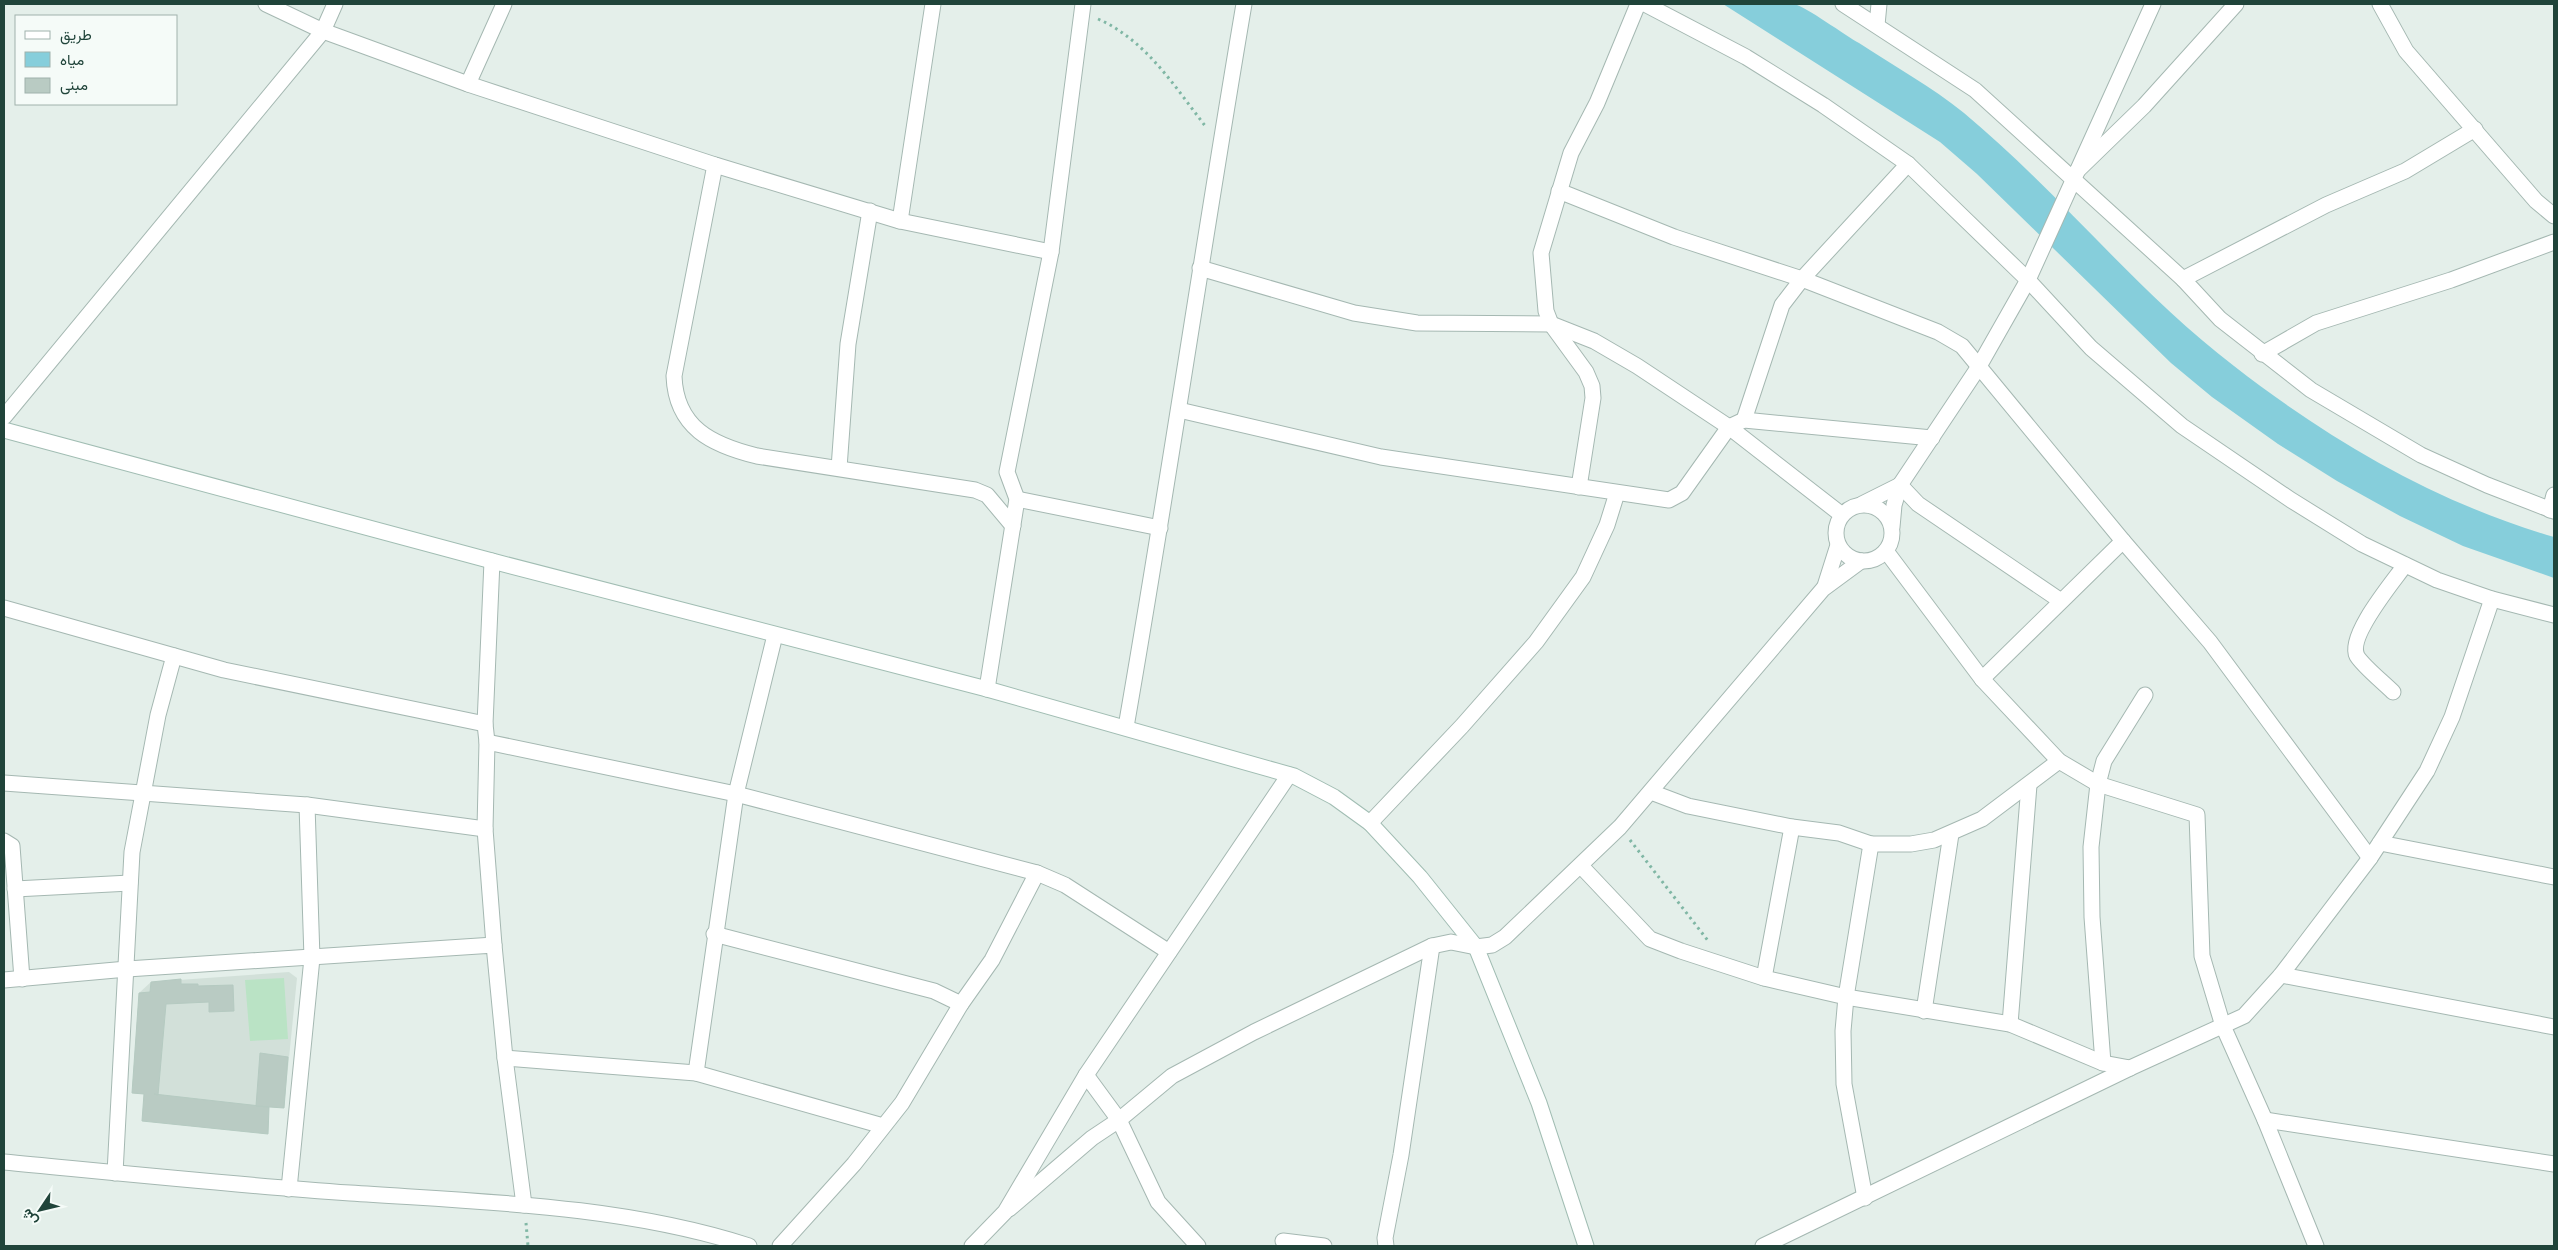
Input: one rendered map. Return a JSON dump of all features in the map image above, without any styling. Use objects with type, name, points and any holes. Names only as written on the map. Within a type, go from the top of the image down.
[{"type":"street","points":[[266,4],[323,31],[468,84],[715,165],[900,220],[1051,252]]},
{"type":"street","points":[[4,417],[323,31],[335,4]]},
{"type":"street","points":[[468,84],[504,4]]},
{"type":"street","points":[[900,220],[933,4]]},
{"type":"street","points":[[1126,727],[1160,528],[1200,268],[1244,4]]},
{"type":"street","points":[[1579,487],[1593,398],[1592,386],[1586,372],[1551,324],[1546,311],[1541,253],[1571,153],[1597,103],[1638,4]]},
{"type":"street","points":[[1645,4],[1746,57],[1823,105],[1908,164],[2028,280],[2091,348],[2182,426],[2291,500],[2362,544],[2437,580],[2492,599],[2554,615]]},
{"type":"street","points":[[1842,4],[1975,90],[2076,176],[2183,279],[2220,319],[2262,354],[2311,390],[2421,455],[2487,485],[2553,505]]},
{"type":"street","points":[[1877,25],[1879,4]]},
{"type":"street","points":[[1838,545],[1843,553],[1860,561],[1870,561],[1886,551],[1892,536],[1894,506],[1900,485],[1978,368],[2028,280],[2152,4]]},
{"type":"street","points":[[2076,176],[2144,106],[2236,4]]},
{"type":"street","points":[[2380,4],[2406,51],[2476,129],[2536,201],[2554,216]]},
{"type":"street","points":[[987,690],[1017,499],[1007,472],[1051,252],[1082,8]]},
{"type":"street","points":[[2183,279],[2326,206],[2405,171],[2476,129]]},
{"type":"street","points":[[1744,420],[1782,305],[1802,278],[1908,164]]},
{"type":"street","points":[[715,165],[674,376],[678,404],[688,422],[708,438],[733,450],[757,456],[975,490],[987,495],[1013,526]]},
{"type":"street","points":[[1559,191],[1674,237],[1802,278],[1938,332],[1962,346],[1978,368],[2122,541],[2210,642],[2370,858]]},
{"type":"street","points":[[839,468],[848,344],[870,211]]},
{"type":"street","points":[[2262,354],[2316,324],[2451,280],[2554,242]]},
{"type":"street","points":[[1200,268],[1354,313],[1417,324],[1551,324],[1594,341],[1637,366],[1729,427],[1842,515]]},
{"type":"street","points":[[1179,410],[1381,457],[1669,500],[1682,492],[1729,427],[1744,420],[1932,438]]},
{"type":"street","points":[[4,430],[492,562],[775,634],[1126,727],[1289,775],[1334,797],[1370,823],[1420,877],[1476,947],[1539,1103],[1586,1246]]},
{"type":"street","points":[[1824,589],[1835,560],[1838,545],[1836,529],[1842,515],[1854,506],[1862,504],[1900,485]]},
{"type":"street","points":[[1900,485],[1918,504],[2061,601]]},
{"type":"street","points":[[1370,823],[1462,726],[1536,642],[1583,577],[1607,525],[1617,493]]},
{"type":"street","points":[[1017,499],[1160,528]]},
{"type":"street","points":[[1862,504],[1878,508],[1884,513],[1892,527]]},
{"type":"street","points":[[1982,679],[2122,541]]},
{"type":"street","points":[[1886,551],[1982,679],[2059,761],[2098,784],[2197,814],[2202,956],[2223,1026],[2265,1120],[2316,1246]]},
{"type":"street","points":[[972,1246],[1005,1212],[1092,1138],[1119,1120],[1172,1076],[1254,1032],[1432,946],[1451,942],[1476,947],[1492,945],[1505,937],[1620,827],[1824,589],[1860,561]]},
{"type":"street","points":[[492,562],[485,724],[487,742],[485,829],[505,1058],[524,1205]]},
{"type":"street","points":[[2393,692],[2357,656],[2356,644],[2361,628],[2405,565]]},
{"type":"street","points":[[1763,1246],[1792,1240],[1866,1198],[2130,1068],[2244,1016],[2281,975],[2370,858],[2427,771],[2452,717],[2492,599]]},
{"type":"street","points":[[4,608],[234,672],[485,724]]},
{"type":"street","points":[[696,1073],[714,934],[736,794],[775,634]]},
{"type":"street","points":[[115,1173],[132,852],[158,715],[174,656]]},
{"type":"street","points":[[2103,1063],[2092,917],[2091,847],[2098,784],[2104,760],[2145,695]]},
{"type":"street","points":[[487,742],[736,794],[1037,873],[1065,885],[1169,952]]},
{"type":"street","points":[[1651,792],[1688,806],[1792,827],[1839,833],[1871,844],[1911,844],[1934,840],[1982,819],[2059,761]]},
{"type":"street","points":[[1005,1212],[1086,1075],[1289,775]]},
{"type":"street","points":[[4,783],[307,804],[485,829]]},
{"type":"street","points":[[2010,1024],[2029,785]]},
{"type":"street","points":[[289,1189],[312,958],[307,804]]},
{"type":"street","points":[[1764,978],[1792,827]]},
{"type":"street","points":[[1924,1012],[1951,834]]},
{"type":"street","points":[[4,841],[12,846],[22,979]]},
{"type":"street","points":[[2380,843],[2554,877]]},
{"type":"street","points":[[1866,1198],[1844,1084],[1843,1031],[1846,997],[1871,844]]},
{"type":"street","points":[[1581,866],[1650,939],[1764,978],[1846,997],[1924,1012],[2010,1024],[2103,1063],[2130,1068]]},
{"type":"street","points":[[780,1246],[854,1164],[902,1103],[961,1004],[992,960],[1037,873]]},
{"type":"street","points":[[15,889],[130,883]]},
{"type":"street","points":[[714,934],[934,991],[961,1004]]},
{"type":"street","points":[[4,980],[127,968],[312,958],[494,945]]},
{"type":"street","points":[[1386,1246],[1385,1238],[1401,1155],[1432,946]]},
{"type":"street","points":[[2281,975],[2554,1028]]},
{"type":"street","points":[[505,1058],[696,1073],[883,1126]]},
{"type":"street","points":[[1086,1075],[1119,1120],[1158,1202],[1198,1246]]},
{"type":"street","points":[[2265,1120],[2554,1164]]},
{"type":"street","points":[[4,1162],[289,1189],[524,1205],[619,1217],[749,1246]]},
{"type":"street","points":[[1282,1241],[1324,1246]]},
{"type":"path","points":[[1082,8],[1117,29],[1157,64],[1220,145]]},
{"type":"path","points":[[1620,827],[1712,945]]},
{"type":"path","points":[[524,1205],[528,1246]]},
{"type":"shaded area","points":[[289,972],[297,978],[284,1108],[269,1107],[268,1134],[142,1121],[144,1094],[132,1093],[139,993],[151,982]]},
{"type":"green space","points":[[284,978],[288,1039],[250,1041],[245,980]]},
{"type":"water","points":[[1778,2],[1799,6],[1939,94],[1999,143],[2131,274],[2198,337],[2270,393],[2347,444],[2427,488],[2469,507],[2554,537],[2554,578],[2463,546],[2400,516],[2337,481],[2278,444],[2212,397],[2171,363],[1977,174],[1940,142],[1723,4]]},
{"type":"building","points":[[181,979],[181,984],[198,984],[198,986],[233,985],[234,1011],[209,1012],[209,1002],[166,1004],[158,1094],[269,1107],[268,1134],[142,1121],[144,1094],[132,1093],[139,993],[150,992],[151,982]]},
{"type":"building","points":[[260,1053],[288,1057],[284,1108],[256,1106]]}]
